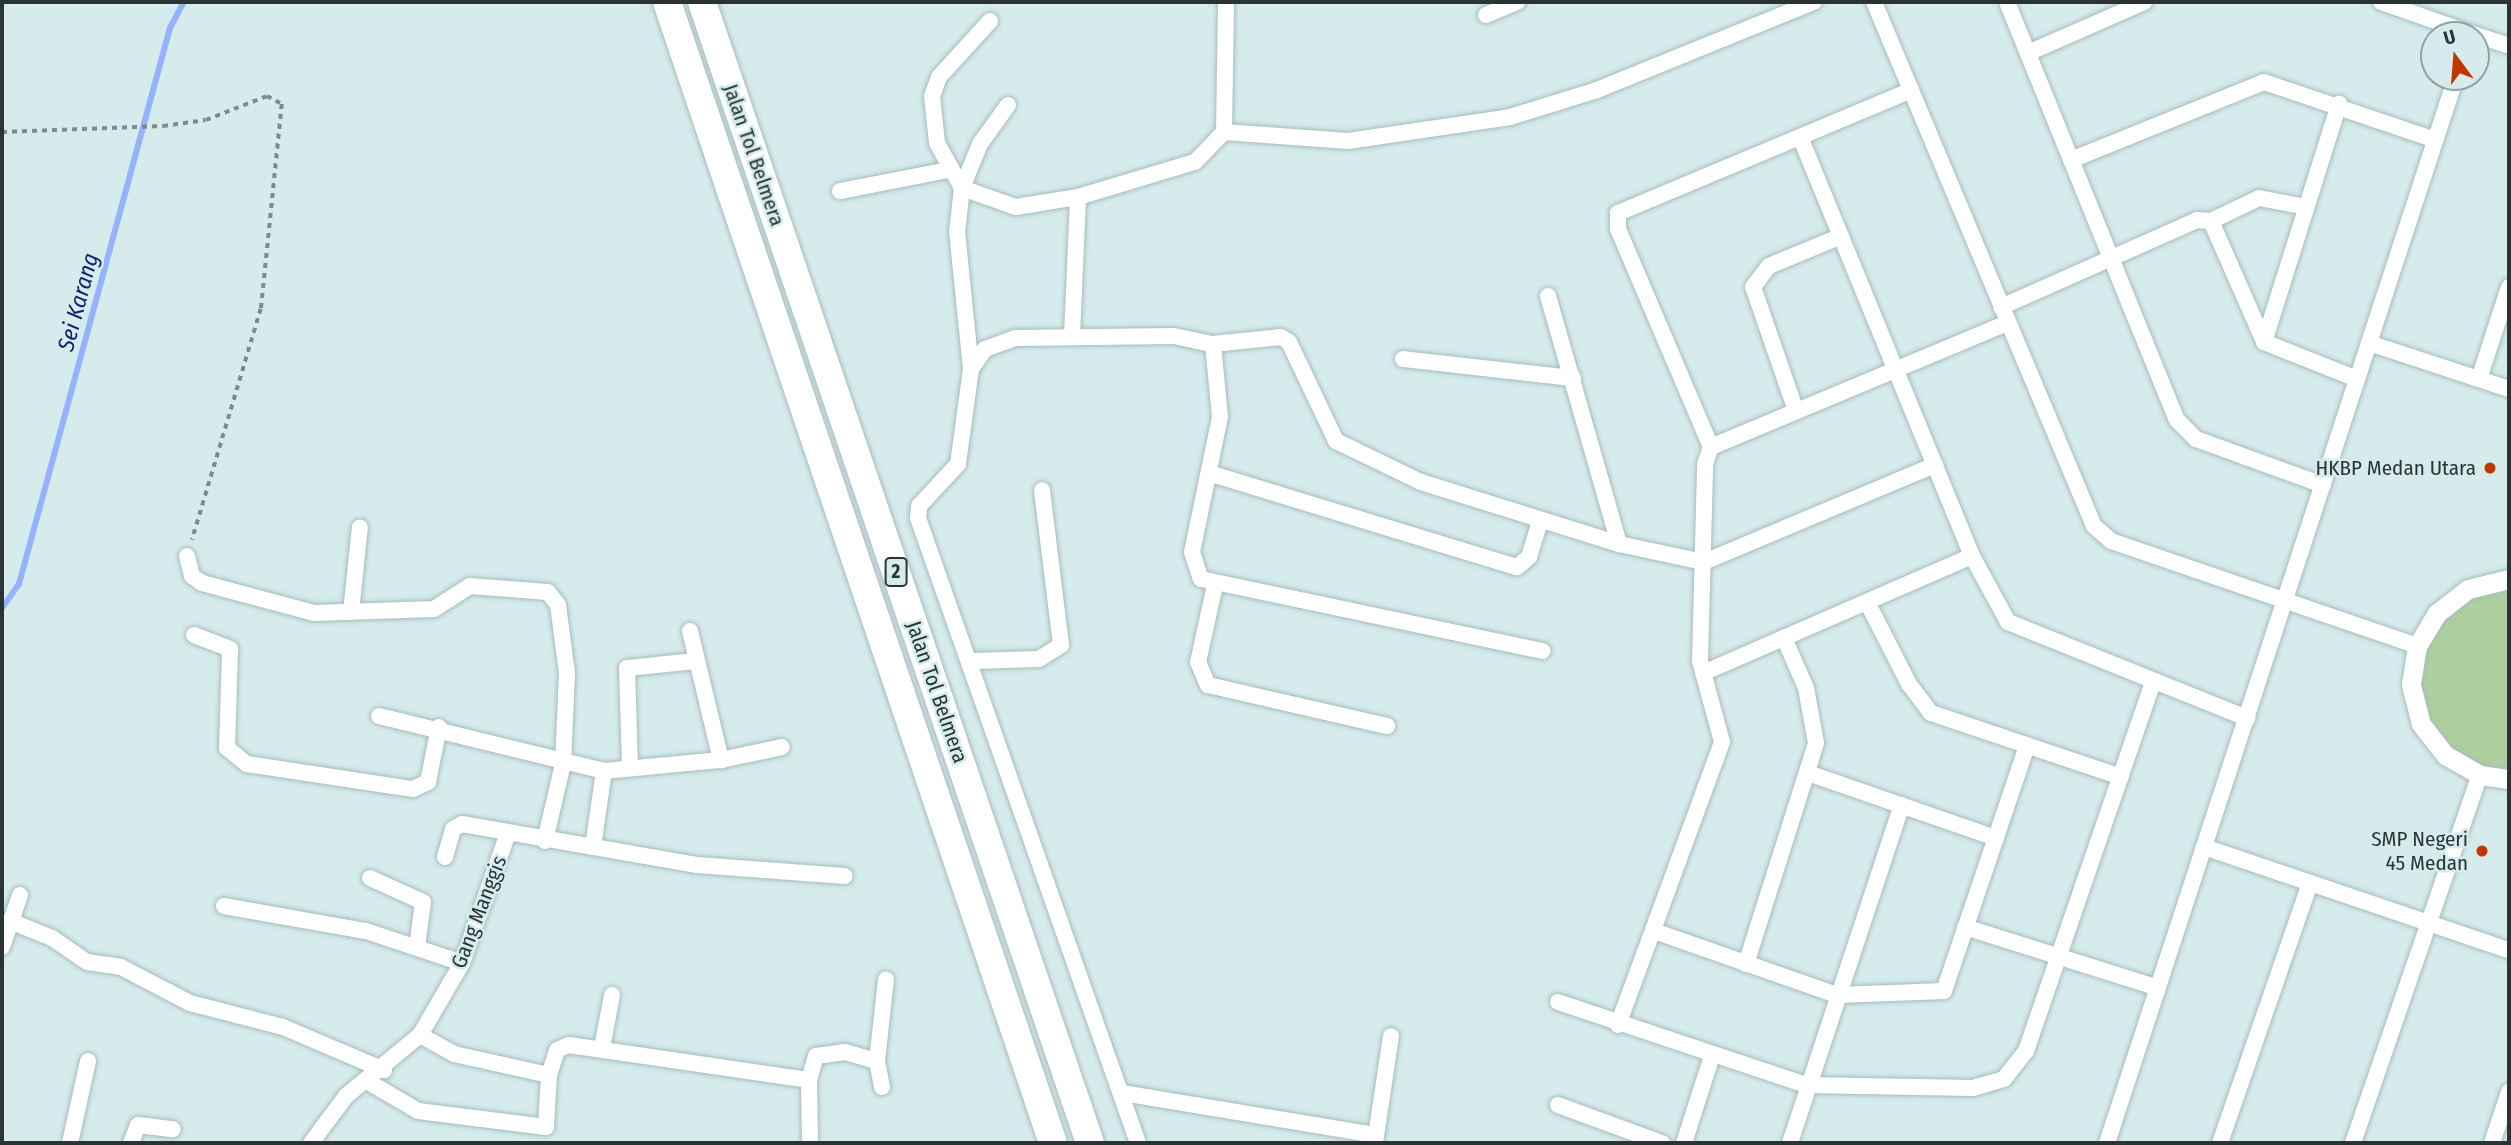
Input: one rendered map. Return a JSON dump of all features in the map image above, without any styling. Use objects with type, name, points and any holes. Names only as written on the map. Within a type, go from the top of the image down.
[{"type":"highway","name":"Jalan Tol Belmera","points":[[667,2],[1053,1143]]},
{"type":"highway","name":"Jalan Tol Belmera","points":[[702,2],[1090,1143]]},
{"type":"street","points":[[990,20],[939,78],[932,96],[937,143],[948,170],[962,188],[1016,206],[1078,197],[1195,162],[1224,132],[1226,2]]},
{"type":"street","points":[[1486,15],[1517,2]]},
{"type":"street","points":[[1224,132],[1348,141],[1510,117],[1597,90],[1814,2]]},
{"type":"street","points":[[1874,2],[2094,526],[2111,541],[2417,646]]},
{"type":"street","points":[[2007,2],[2111,260],[2186,432],[2323,485]]},
{"type":"street","points":[[2028,53],[2144,2]]},
{"type":"street","points":[[2381,2],[2434,21]]},
{"type":"street","points":[[2490,40],[2509,46]]},
{"type":"street","points":[[2071,160],[2255,82],[2339,104],[2435,140]]},
{"type":"street","points":[[1618,1025],[1720,759],[1720,729],[1703,673],[1705,464],[1711,447],[1618,229],[1618,213],[1801,139],[1910,91]]},
{"type":"street","points":[[2108,1143],[2451,91]]},
{"type":"street","points":[[2264,342],[2339,104]]},
{"type":"street","points":[[1008,105],[980,144],[962,188],[957,232],[971,369],[958,464],[919,506],[918,518],[973,661],[1138,1143]]},
{"type":"street","points":[[1801,139],[1972,556],[2008,622],[2247,718]]},
{"type":"street","points":[[840,191],[948,170]]},
{"type":"street","points":[[1072,336],[1078,197]]},
{"type":"street","points":[[2001,307],[2197,220],[2211,221],[2259,198],[2306,207]]},
{"type":"street","points":[[2211,221],[2219,229],[2264,342],[2357,379]]},
{"type":"street","points":[[1795,408],[1753,287],[1769,266],[1841,236]]},
{"type":"street","points":[[2479,379],[2509,287]]},
{"type":"street","points":[[1548,296],[1619,544]]},
{"type":"street","points":[[1711,447],[1895,366],[2008,323]]},
{"type":"street","points":[[971,369],[985,349],[1016,338],[1174,336],[1213,344],[1281,337],[1336,441],[1420,482],[1619,544],[1704,562],[1935,466]]},
{"type":"street","points":[[2369,343],[2509,389]]},
{"type":"street","points":[[1213,344],[1220,395],[1212,474],[1192,552],[1201,579],[1215,585],[1542,651]]},
{"type":"street","points":[[1403,359],[1573,379]]},
{"type":"street","points":[[1212,474],[1503,565],[1517,567],[1529,557],[1540,521]]},
{"type":"street","points":[[973,661],[1039,659],[1061,645],[1042,491]]},
{"type":"street","points":[[351,612],[359,527]]},
{"type":"street","points":[[187,556],[192,576],[202,583],[314,613],[434,609],[470,586],[548,592],[558,605],[567,673],[564,764],[545,841]]},
{"type":"street","points":[[1703,673],[1972,556]]},
{"type":"street","points":[[2509,579],[2468,589],[2437,613],[2417,646],[2411,685],[2421,724],[2445,755],[2480,775],[2509,779]]},
{"type":"street","points":[[1215,585],[1198,662],[1208,685],[1387,726]]},
{"type":"street","points":[[1867,602],[1909,684],[1931,713],[2121,777]]},
{"type":"street","points":[[690,631],[721,760]]},
{"type":"street","points":[[194,635],[230,649],[227,748],[247,764],[413,789],[428,782],[439,727]]},
{"type":"street","points":[[1746,964],[1816,743],[1812,710],[1784,638]]},
{"type":"street","points":[[630,768],[627,668],[696,661]]},
{"type":"street","points":[[1558,1002],[1618,1025],[1805,1085],[1973,1088],[2004,1079],[2026,1051],[2153,682]]},
{"type":"street","points":[[379,716],[439,727],[564,764],[604,771],[721,760],[782,747]]},
{"type":"street","points":[[1654,931],[1837,995],[1944,991],[2027,746]]},
{"type":"street","points":[[593,847],[604,771]]},
{"type":"street","points":[[1808,773],[1996,838]]},
{"type":"street","points":[[2353,1143],[2480,775]]},
{"type":"street","points":[[1790,1143],[1805,1085],[1902,805]]},
{"type":"street","points":[[445,857],[458,825],[507,836],[593,847],[697,865],[845,876]]},
{"type":"street","name":"Gang Manggis","points":[[311,1143],[345,1096],[384,1070],[420,1035],[462,962],[507,836]]},
{"type":"street","points":[[2204,847],[2509,950]]},
{"type":"street","points":[[370,878],[423,902],[417,947]]},
{"type":"street","points":[[2220,1143],[2310,883]]},
{"type":"street","points":[[2,947],[20,895]]},
{"type":"street","points":[[224,906],[366,931],[462,962]]},
{"type":"street","points":[[10,921],[52,938],[87,962],[121,967],[190,1003],[283,1027],[384,1070]]},
{"type":"street","points":[[1965,927],[2158,988]]},
{"type":"street","points":[[882,1087],[877,1061],[886,979]]},
{"type":"street","points":[[602,1048],[612,995]]},
{"type":"street","points":[[420,1035],[454,1054],[549,1075]]},
{"type":"street","points":[[1122,1093],[1375,1139],[1391,1036]]},
{"type":"street","points":[[367,1081],[418,1111],[546,1127],[549,1075],[559,1048],[602,1048],[809,1080]]},
{"type":"street","points":[[810,1143],[809,1080],[816,1056],[829,1051],[877,1061]]},
{"type":"street","points":[[1684,1143],[1712,1056]]},
{"type":"street","points":[[70,1143],[88,1061]]},
{"type":"street","points":[[2492,1143],[2509,1093]]},
{"type":"street","points":[[1558,1105],[1662,1143]]},
{"type":"street","points":[[131,1143],[138,1125],[173,1129]]},
{"type":"path","points":[[2,132],[163,126],[206,120],[267,96],[278,98],[283,108],[261,309],[187,556]]},
{"type":"green space","points":[[2509,579],[2509,779],[2480,775],[2421,724],[2417,646],[2437,613]]},
{"type":"waterway","name":"Sei Karang","points":[[2,608],[19,584],[170,28],[184,2]]},
{"type":"place","name":"HKBP Medan Utara","points":[[2490,468]]},
{"type":"place","name":"SMP Negeri 45 Medan","points":[[2482,851]]}]
